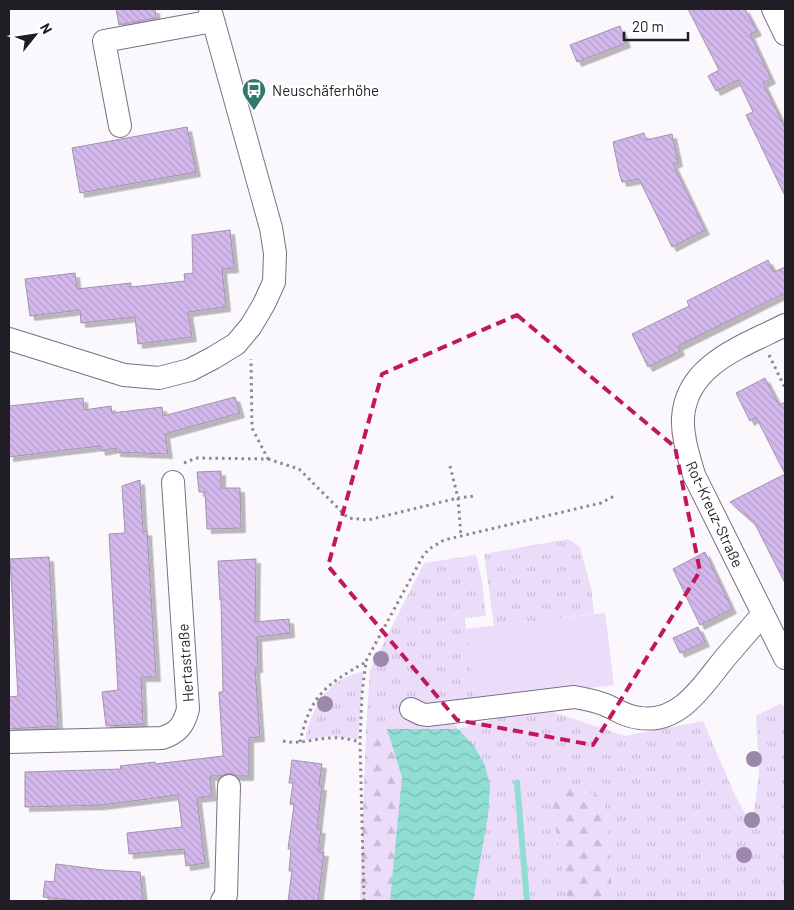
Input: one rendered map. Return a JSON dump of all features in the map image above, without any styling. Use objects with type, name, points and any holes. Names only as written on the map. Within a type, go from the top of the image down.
[{"type":"street","points":[[773,9],[785,34]]},
{"type":"street","points":[[9,339],[124,375],[159,378],[190,370],[236,344],[251,326],[264,304],[274,282],[275,253],[271,228],[212,15],[104,41],[120,126]]},
{"type":"street","name":"Rot-Kreuz-Straße","points":[[785,326],[720,358],[701,374],[687,394],[683,418],[686,448],[694,475],[785,658]]},
{"type":"street","name":"Hertastraße","points":[[9,742],[162,738],[174,734],[183,725],[188,709],[174,482]]},
{"type":"street","points":[[411,709],[427,715],[574,698],[595,702],[638,718],[655,719],[667,716],[690,701],[763,614]]},
{"type":"street","points":[[222,901],[226,895],[230,786]]},
{"type":"path","points":[[251,326],[252,428],[268,459]]},
{"type":"path","points":[[760,338],[785,388]]},
{"type":"path","points":[[174,482],[174,467],[196,458],[268,459],[299,469],[348,518],[368,520],[458,498],[474,496]]},
{"type":"path","points":[[450,466],[458,498],[461,536]]},
{"type":"path","points":[[364,901],[360,742],[362,694],[366,662],[423,556],[444,540],[602,503],[616,495]]},
{"type":"path","points":[[300,742],[308,716],[317,698],[327,686],[366,662]]},
{"type":"path","points":[[283,741],[292,743],[341,738],[360,742]]},
{"type":"highlighted area","points":[[517,315],[675,447],[700,571],[593,745],[457,720],[328,566],[382,374]]},
{"type":"green space","points":[[568,539],[580,547],[591,588],[594,614],[494,626],[484,554]]},
{"type":"green space","points":[[476,555],[482,581],[486,616],[465,618],[475,702],[443,706],[458,729],[538,707],[625,736],[703,721],[735,795],[752,827],[759,772],[756,716],[781,703],[785,711],[785,901],[613,901],[604,799],[555,787],[553,813],[568,901],[390,901],[387,729],[366,731],[370,670],[424,563]]},
{"type":"green space","points":[[605,613],[614,685],[475,702],[466,629]]},
{"type":"green space","points":[[363,671],[358,740],[331,736],[305,740],[309,723],[321,698],[343,679]]},
{"type":"green space","points":[[387,729],[402,777],[390,901],[360,901],[366,731]]},
{"type":"green space","points":[[554,787],[585,790],[604,799],[613,901],[568,901],[553,813]]},
{"type":"water","points":[[387,729],[458,729],[474,746],[485,765],[490,786],[488,816],[473,901],[390,901],[402,777]]},
{"type":"building","points":[[116,9],[155,9],[156,18],[119,25]]},
{"type":"building","points":[[688,9],[745,9],[757,31],[750,34],[771,79],[763,83],[785,128],[785,196],[746,115],[753,112],[738,80],[716,91],[708,76],[719,70]]},
{"type":"building","points":[[620,26],[626,43],[577,62],[570,45]]},
{"type":"building","points":[[187,127],[196,172],[80,193],[72,148]]},
{"type":"building","points":[[644,133],[646,140],[672,134],[678,162],[673,164],[705,230],[672,247],[639,179],[622,182],[619,172],[613,142]]},
{"type":"building","points":[[230,230],[234,268],[222,269],[226,307],[188,312],[192,337],[138,344],[135,317],[81,323],[80,310],[30,316],[25,279],[75,273],[77,289],[131,283],[131,287],[185,281],[184,274],[193,273],[192,235]]},
{"type":"building","points":[[768,260],[774,272],[785,267],[785,293],[678,346],[680,351],[648,367],[632,334],[689,306],[687,301]]},
{"type":"building","points":[[765,378],[779,405],[785,402],[785,474],[756,417],[750,421],[736,393]]},
{"type":"building","points":[[235,397],[240,413],[165,434],[168,454],[116,452],[116,448],[101,451],[100,446],[9,457],[9,406],[83,398],[84,410],[111,406],[112,413],[162,407],[163,416]]},
{"type":"building","points":[[221,471],[221,488],[240,488],[241,528],[207,529],[205,492],[199,492],[197,472]]},
{"type":"building","points":[[785,474],[785,583],[755,524],[730,502]]},
{"type":"building","points":[[140,480],[143,532],[147,531],[156,677],[141,677],[143,724],[106,726],[102,692],[118,690],[109,534],[125,533],[122,486]]},
{"type":"building","points":[[705,552],[732,609],[700,625],[673,569]]},
{"type":"building","points":[[49,557],[58,726],[9,729],[9,697],[18,696],[10,559]]},
{"type":"building","points":[[256,559],[255,622],[289,619],[290,633],[257,637],[258,668],[255,668],[260,737],[249,738],[249,776],[237,776],[229,773],[221,776],[210,776],[212,796],[197,798],[205,863],[186,866],[184,849],[129,854],[127,833],[182,827],[178,795],[102,805],[25,807],[25,772],[121,769],[120,766],[223,756],[219,692],[223,692],[221,599],[218,561]]},
{"type":"building","points":[[698,627],[705,642],[680,653],[673,638]]},
{"type":"building","points":[[292,760],[322,764],[319,786],[322,786],[317,829],[321,829],[318,852],[324,852],[318,901],[288,901],[292,871],[289,871],[291,849],[288,849],[294,805],[290,804],[293,783],[289,783]]},
{"type":"building","points":[[56,864],[103,870],[140,872],[143,901],[79,901],[43,897],[45,881],[54,882]]},
{"type":"waterway","points":[[517,783],[527,901]]},
{"type":"place","name":"Neuschäferhöhe","points":[[254,111]]}]
